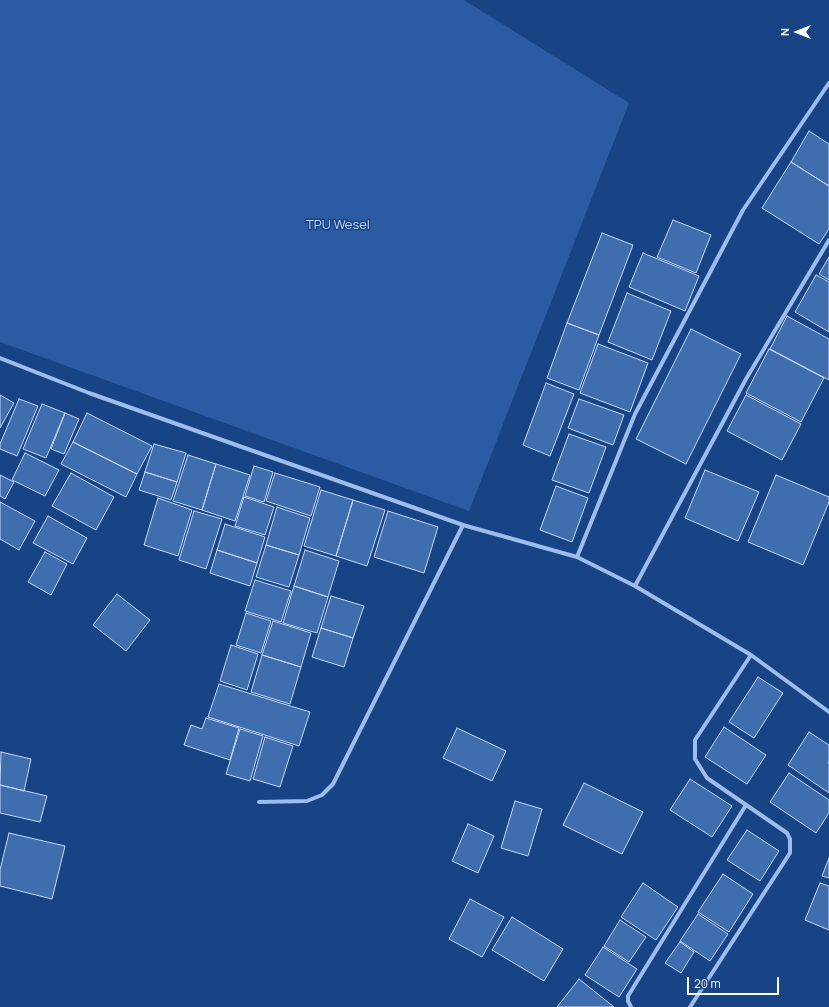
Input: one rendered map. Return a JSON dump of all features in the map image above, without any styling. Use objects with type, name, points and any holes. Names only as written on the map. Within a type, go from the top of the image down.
[{"type":"street","points":[[577,557],[635,414],[743,210],[829,83]]},
{"type":"street","points":[[635,586],[746,379],[829,240]]},
{"type":"street","points":[[0,358],[97,396],[463,525],[577,557],[635,586],[751,655],[829,712]]},
{"type":"street","points":[[259,802],[307,801],[322,795],[333,784],[463,525]]},
{"type":"street","points":[[690,1007],[790,853],[790,839],[786,833],[707,778],[695,759],[695,740],[751,655]]},
{"type":"street","points":[[631,1007],[628,1002],[628,996],[746,805]]},
{"type":"green space","name":"TPU Wesel","points":[[0,0],[464,0],[629,103],[469,511],[0,342]]},
{"type":"building","points":[[809,131],[829,144],[829,186],[791,162]]},
{"type":"building","points":[[791,162],[829,186],[829,229],[819,244],[762,208]]},
{"type":"building","points":[[673,220],[711,235],[696,273],[657,257]]},
{"type":"building","points":[[602,233],[633,245],[599,335],[567,323]]},
{"type":"building","points":[[643,253],[699,276],[685,311],[629,287]]},
{"type":"building","points":[[829,257],[829,280],[819,274]]},
{"type":"building","points":[[816,275],[829,282],[829,332],[795,312]]},
{"type":"building","points":[[627,293],[671,311],[652,360],[608,342]]},
{"type":"building","points":[[787,316],[829,339],[829,380],[770,349]]},
{"type":"building","points":[[567,323],[599,335],[579,390],[547,378]]},
{"type":"building","points":[[691,329],[741,354],[686,464],[636,439]]},
{"type":"building","points":[[598,344],[648,363],[630,412],[580,393]]},
{"type":"building","points":[[769,349],[824,378],[801,422],[746,393]]},
{"type":"building","points":[[546,383],[574,394],[550,456],[523,445]]},
{"type":"building","points":[[0,395],[14,403],[0,428]]},
{"type":"building","points":[[746,395],[801,424],[782,460],[727,431]]},
{"type":"building","points":[[19,399],[38,406],[17,456],[0,449],[0,444]]},
{"type":"building","points":[[579,399],[624,415],[613,445],[568,428]]},
{"type":"building","points":[[42,404],[65,413],[46,458],[23,449]]},
{"type":"building","points":[[65,413],[79,419],[64,454],[51,449]]},
{"type":"building","points":[[87,413],[152,446],[137,474],[73,442]]},
{"type":"building","points":[[569,434],[606,447],[589,493],[552,480]]},
{"type":"building","points":[[73,442],[137,474],[126,497],[61,464]]},
{"type":"building","points":[[154,444],[186,453],[177,482],[145,472]]},
{"type":"building","points":[[25,453],[59,470],[45,496],[12,480]]},
{"type":"building","points":[[188,455],[216,464],[202,510],[173,501]]},
{"type":"building","points":[[216,464],[250,475],[235,521],[202,510]]},
{"type":"building","points":[[254,466],[273,472],[264,502],[245,496]]},
{"type":"building","points":[[705,470],[759,492],[738,541],[685,518]]},
{"type":"building","points":[[145,472],[177,482],[171,500],[139,490]]},
{"type":"building","points":[[71,473],[114,497],[96,530],[52,506]]},
{"type":"building","points":[[275,473],[320,487],[311,516],[266,501]]},
{"type":"building","points":[[0,475],[14,482],[5,499],[0,496]]},
{"type":"building","points":[[776,475],[829,497],[829,502],[803,565],[748,542]]},
{"type":"building","points":[[556,486],[588,498],[572,542],[540,530]]},
{"type":"building","points":[[321,490],[353,500],[336,556],[304,546]]},
{"type":"building","points":[[244,497],[274,507],[265,535],[235,526]]},
{"type":"building","points":[[158,498],[192,510],[178,556],[144,545]]},
{"type":"building","points":[[353,500],[385,510],[367,566],[336,556]]},
{"type":"building","points":[[0,502],[35,521],[19,550],[0,539]]},
{"type":"building","points":[[277,507],[310,518],[299,555],[266,545]]},
{"type":"building","points":[[194,511],[222,519],[206,569],[179,560]]},
{"type":"building","points":[[388,511],[438,527],[424,573],[374,557]]},
{"type":"building","points":[[48,516],[87,538],[73,564],[33,543]]},
{"type":"building","points":[[225,524],[265,537],[257,563],[217,550]]},
{"type":"building","points":[[266,545],[299,555],[289,587],[256,577]]},
{"type":"building","points":[[217,550],[257,563],[250,586],[210,573]]},
{"type":"building","points":[[305,550],[339,561],[328,597],[294,586]]},
{"type":"building","points":[[45,552],[67,564],[51,595],[28,582]]},
{"type":"building","points":[[255,580],[291,591],[281,622],[245,611]]},
{"type":"building","points":[[294,586],[328,597],[317,633],[283,623]]},
{"type":"building","points":[[117,594],[150,620],[126,651],[93,625]]},
{"type":"building","points":[[331,596],[364,606],[353,638],[321,628]]},
{"type":"building","points":[[246,613],[271,621],[261,653],[236,645]]},
{"type":"building","points":[[273,621],[311,633],[301,667],[262,655]]},
{"type":"building","points":[[321,628],[353,638],[344,667],[312,657]]},
{"type":"building","points":[[231,645],[258,654],[247,690],[220,681]]},
{"type":"building","points":[[262,655],[301,667],[290,704],[251,692]]},
{"type":"building","points":[[758,677],[783,693],[754,738],[729,722]]},
{"type":"building","points":[[219,684],[310,712],[299,746],[208,717]]},
{"type":"building","points":[[206,718],[239,728],[230,760],[184,745],[191,725],[202,729]]},
{"type":"building","points":[[724,727],[766,755],[747,784],[705,757]]},
{"type":"building","points":[[457,728],[506,751],[492,781],[443,758]]},
{"type":"building","points":[[240,729],[263,736],[250,781],[226,774]]},
{"type":"building","points":[[809,732],[829,745],[829,793],[788,765]]},
{"type":"building","points":[[265,737],[293,746],[280,787],[253,779]]},
{"type":"building","points":[[1,752],[31,759],[24,791],[0,785]]},
{"type":"building","points":[[789,773],[829,800],[829,813],[816,833],[770,802]]},
{"type":"building","points":[[690,779],[732,806],[712,837],[670,810]]},
{"type":"building","points":[[584,783],[643,812],[622,854],[563,825]]},
{"type":"building","points":[[0,785],[47,796],[40,822],[0,813]]},
{"type":"building","points":[[515,801],[542,809],[528,856],[501,848]]},
{"type":"building","points":[[468,824],[494,836],[478,873],[452,861]]},
{"type":"building","points":[[747,830],[779,851],[760,881],[727,860]]},
{"type":"building","points":[[9,833],[65,846],[52,899],[0,886],[0,870]]},
{"type":"building","points":[[829,858],[829,878],[822,876]]},
{"type":"building","points":[[723,874],[753,894],[729,932],[698,912]]},
{"type":"building","points":[[643,883],[678,907],[656,940],[621,917]]},
{"type":"building","points":[[820,883],[829,886],[829,930],[805,920]]},
{"type":"building","points":[[470,899],[504,917],[482,957],[449,939]]},
{"type":"building","points":[[698,914],[728,934],[710,961],[680,941]]},
{"type":"building","points":[[512,917],[563,949],[544,981],[492,950]]},
{"type":"building","points":[[620,920],[646,937],[629,962],[604,946]]},
{"type":"building","points":[[680,942],[694,952],[681,973],[665,963]]},
{"type":"building","points":[[603,947],[637,969],[619,997],[585,975]]},
{"type":"building","points":[[579,979],[614,1007],[557,1007]]}]
